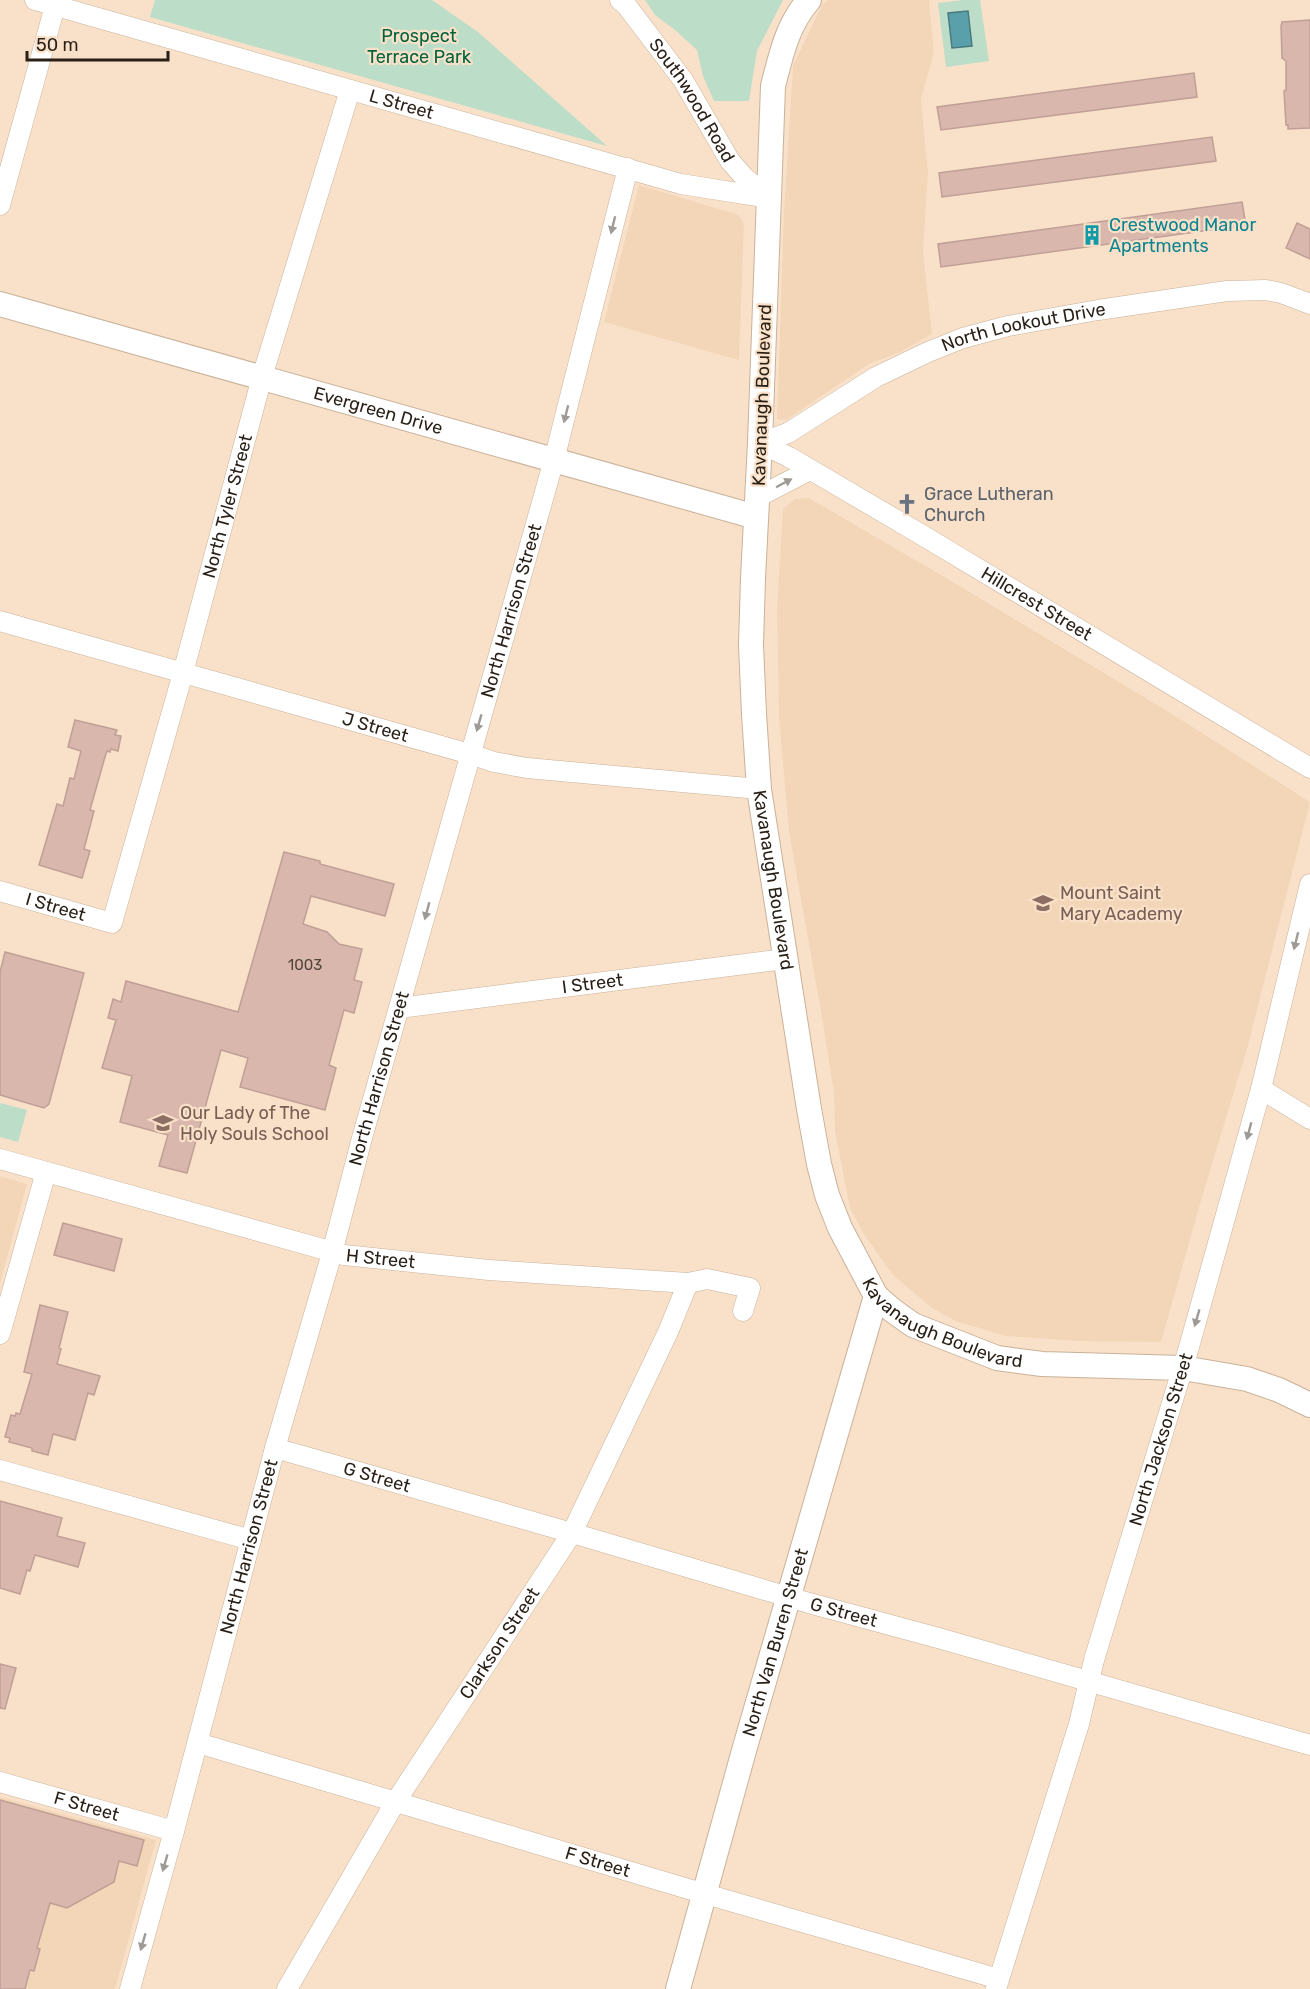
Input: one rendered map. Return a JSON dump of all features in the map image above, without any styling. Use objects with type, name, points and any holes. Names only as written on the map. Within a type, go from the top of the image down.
[{"type":"street","name":"L Street","points":[[35,0],[681,184],[769,198]]},
{"type":"street","name":"Kavanaugh Boulevard","points":[[809,0],[795,18],[788,33],[773,86],[751,645],[759,789],[809,1109],[827,1195],[840,1228],[876,1296],[913,1325],[997,1358],[1041,1364],[1183,1368],[1247,1379],[1279,1390],[1310,1405]]},
{"type":"street","name":"Southwood Road","points":[[623,2],[683,80],[730,161],[745,178],[769,198]]},
{"type":"street","points":[[0,205],[55,6]]},
{"type":"street","name":"North Tyler Street","points":[[112,923],[183,673],[262,377],[350,90]]},
{"type":"street","name":"North Harrison Street","points":[[130,1989],[198,1743],[275,1448],[555,460],[628,168]]},
{"type":"street","name":"North Lookout Drive","points":[[760,443],[788,433],[876,377],[928,352],[963,338],[1008,326],[1089,311],[1227,291],[1266,290],[1310,304]]},
{"type":"street","name":"Evergreen Drive","points":[[0,304],[555,460],[757,507]]},
{"type":"street","name":"Hillcrest Street","points":[[760,443],[789,457],[1061,617],[1310,768]]},
{"type":"street","points":[[757,507],[810,470]]},
{"type":"street","name":"J Street","points":[[0,621],[494,762],[527,768],[759,789]]},
{"type":"street","name":"North Jackson Street","points":[[998,1984],[1079,1724],[1089,1682],[1183,1368],[1261,1089],[1310,884]]},
{"type":"street","name":"I Street","points":[[0,891],[112,923]]},
{"type":"street","name":"I Street","points":[[399,1008],[785,959]]},
{"type":"street","points":[[1261,1089],[1310,1119]]},
{"type":"street","name":"H Street","points":[[0,1159],[332,1253],[489,1270],[688,1283],[707,1279],[750,1288],[743,1311]]},
{"type":"street","points":[[0,1334],[46,1172]]},
{"type":"street","name":"Clarkson Street","points":[[287,1989],[396,1801],[573,1533],[669,1332],[688,1283]]},
{"type":"street","name":"North Van Buren Street","points":[[678,1989],[745,1747],[876,1296]]},
{"type":"street","name":"G Street","points":[[275,1448],[1310,1745]]},
{"type":"street","points":[[0,1470],[251,1540]]},
{"type":"street","name":"F Street","points":[[198,1743],[998,1984]]},
{"type":"street","name":"F Street","points":[[0,1782],[174,1830]]},
{"type":"shaded area","points":[[828,0],[929,0],[934,52],[921,99],[928,173],[923,251],[932,334],[900,352],[869,364],[786,420],[777,419],[784,211],[793,66],[822,5]]},
{"type":"shaded area","points":[[639,185],[739,215],[744,225],[739,360],[604,322]]},
{"type":"shaded area","name":"Mount Saint Mary Academy","points":[[809,498],[1177,717],[1310,802],[1247,1049],[1161,1342],[1078,1341],[1006,1336],[956,1321],[932,1308],[892,1274],[863,1233],[850,1208],[835,1131],[834,1093],[822,1017],[789,832],[779,717],[777,609],[783,509],[795,499]]},
{"type":"shaded area","points":[[0,1176],[27,1184],[0,1283]]},
{"type":"shaded area","points":[[0,1797],[156,1840],[115,1989],[0,1989]]},
{"type":"green space","name":"Prospect Terrace Park","points":[[155,0],[432,0],[478,32],[607,146],[150,17]]},
{"type":"green space","points":[[645,0],[783,0],[757,51],[749,101],[714,101],[703,76],[697,50],[655,15]]},
{"type":"green space","points":[[980,0],[989,61],[946,67],[938,3]]},
{"type":"green space","points":[[0,1103],[27,1110],[18,1142],[0,1137]]},
{"type":"water","points":[[968,11],[972,46],[952,48],[948,13]]},
{"type":"building","points":[[1310,20],[1310,128],[1288,129],[1284,91],[1286,90],[1286,61],[1282,58],[1281,26],[1282,22]]},
{"type":"building","points":[[1194,73],[1197,97],[941,130],[937,107]]},
{"type":"building","points":[[1212,137],[1216,161],[942,197],[939,173]]},
{"type":"building","name":"Crestwood Manor Apartments","points":[[1242,202],[1246,225],[941,267],[938,244]]},
{"type":"building","points":[[1297,223],[1310,229],[1310,259],[1286,248]]},
{"type":"building","points":[[75,720],[117,730],[115,735],[121,736],[118,751],[111,749],[110,752],[107,751],[90,810],[94,811],[84,849],[90,851],[82,878],[39,865],[57,804],[63,806],[70,778],[74,779],[81,751],[68,747]]},
{"type":"building","points":[[284,852],[394,884],[385,916],[311,896],[303,924],[327,932],[339,944],[362,949],[354,980],[362,982],[354,1013],[344,1010],[329,1065],[336,1068],[325,1110],[240,1087],[248,1058],[221,1050],[187,1173],[159,1166],[168,1135],[120,1122],[132,1076],[102,1068],[116,1020],[108,1018],[113,999],[121,1002],[126,981],[238,1012]]},
{"type":"building","points":[[5,952],[84,973],[49,1104],[44,1108],[0,1095],[0,972]]},
{"type":"building","points":[[63,1223],[122,1239],[114,1271],[54,1255]]},
{"type":"building","points":[[40,1305],[68,1312],[57,1364],[100,1376],[94,1395],[88,1393],[75,1440],[53,1434],[48,1455],[9,1442],[10,1438],[5,1437],[11,1415],[20,1414],[32,1374],[24,1372]]},
{"type":"building","points":[[0,1501],[62,1518],[57,1536],[85,1543],[78,1567],[35,1555],[30,1571],[27,1570],[20,1594],[0,1588]]},
{"type":"building","points":[[0,1664],[16,1668],[5,1709],[0,1708]]},
{"type":"building","points":[[0,1800],[144,1840],[137,1866],[119,1861],[114,1882],[67,1908],[50,1903],[37,1948],[40,1949],[34,1971],[30,1970],[25,1989],[0,1989]]},
{"type":"place","name":"Crestwood Manor Apartments","points":[[1092,235]]},
{"type":"place","name":"Grace Lutheran Church","points":[[907,504]]},
{"type":"place","name":"Mount Saint Mary Academy","points":[[1043,903]]},
{"type":"place","name":"Our Lady of The Holy Souls School","points":[[163,1123]]}]
